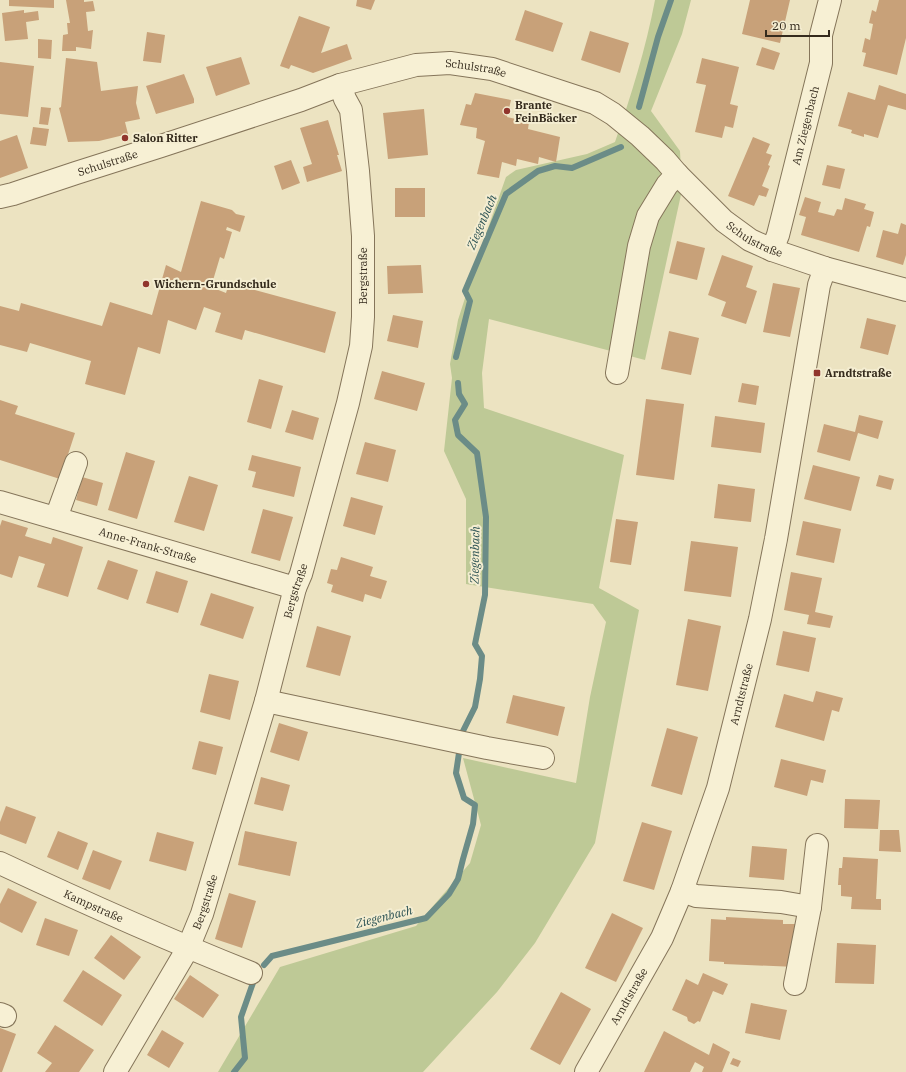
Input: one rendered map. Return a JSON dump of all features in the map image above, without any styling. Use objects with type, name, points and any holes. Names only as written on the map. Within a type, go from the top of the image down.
[{"type":"street","name":"Am Ziegenbach","points":[[772,250],[778,235],[821,63],[821,35],[830,0]]},
{"type":"street","name":"Schulstraße","points":[[0,197],[301,100],[340,85],[416,65],[450,63],[492,69],[595,103],[613,114],[640,136],[724,221],[750,240],[772,250],[825,268],[906,290]]},
{"type":"street","name":"Bergstraße","points":[[115,1072],[188,948],[202,914],[266,701],[295,588],[301,574],[348,403],[361,346],[364,317],[363,236],[358,171],[351,110],[340,85]]},
{"type":"street","points":[[617,372],[639,246],[648,216],[666,186],[677,174]]},
{"type":"street","name":"Arndtstraße","points":[[586,1072],[662,938],[682,891],[718,788],[760,619],[776,539],[819,285],[825,268]]},
{"type":"street","points":[[56,518],[76,463]]},
{"type":"street","name":"Anne-Frank-Straße","points":[[0,502],[295,588]]},
{"type":"street","points":[[266,701],[487,748],[543,758]]},
{"type":"street","points":[[795,984],[810,907],[817,845]]},
{"type":"street","name":"Kampstraße","points":[[0,864],[114,916],[251,973]]},
{"type":"street","points":[[682,891],[696,896],[781,902],[810,907]]},
{"type":"green space","points":[[655,0],[691,0],[682,34],[651,111],[680,151],[682,190],[645,360],[489,319],[482,373],[484,408],[624,455],[599,588],[639,610],[595,843],[535,943],[497,992],[423,1072],[218,1072],[280,967],[416,926],[470,863],[481,825],[463,758],[576,783],[590,697],[606,622],[593,604],[466,584],[466,499],[444,451],[452,378],[450,364],[458,320],[506,177],[516,170],[587,154],[615,142],[638,72]]},
{"type":"building","points":[[9,0],[54,0],[54,8],[9,6]]},
{"type":"building","points":[[66,0],[84,0],[84,2],[93,1],[95,11],[86,12],[88,31],[93,30],[91,49],[76,47],[76,51],[62,51],[63,35],[68,34],[67,23],[70,23]]},
{"type":"building","points":[[357,0],[375,0],[371,10],[356,6]]},
{"type":"building","points":[[750,0],[790,0],[780,43],[742,34]]},
{"type":"building","points":[[879,0],[906,0],[906,38],[897,75],[863,66],[866,53],[862,52],[865,38],[870,40],[873,24],[869,23],[872,10],[876,12]]},
{"type":"building","points":[[24,10],[24,13],[38,11],[39,20],[26,22],[28,39],[5,41],[2,13]]},
{"type":"building","points":[[525,10],[563,23],[553,52],[515,40]]},
{"type":"building","points":[[299,16],[330,27],[321,53],[347,44],[352,59],[313,73],[291,65],[289,69],[280,66]]},
{"type":"building","points":[[590,31],[629,43],[620,73],[581,60]]},
{"type":"building","points":[[147,32],[165,35],[161,63],[143,61]]},
{"type":"building","points":[[38,39],[52,40],[51,59],[38,58]]},
{"type":"building","points":[[762,47],[780,53],[774,70],[756,65]]},
{"type":"building","points":[[241,57],[250,84],[216,96],[206,67]]},
{"type":"building","points":[[66,58],[97,62],[101,91],[138,86],[136,103],[140,119],[125,122],[128,134],[99,141],[68,142],[59,108],[61,107]]},
{"type":"building","points":[[702,58],[739,67],[730,104],[738,106],[733,128],[725,126],[722,138],[695,132],[706,85],[696,83]]},
{"type":"building","points":[[0,62],[34,66],[28,117],[0,114]]},
{"type":"building","points":[[184,74],[194,99],[194,103],[156,114],[146,86]]},
{"type":"building","points":[[879,85],[906,94],[906,110],[888,105],[878,138],[864,134],[864,137],[851,133],[852,130],[838,126],[848,92],[875,100]]},
{"type":"building","points":[[475,93],[511,100],[507,117],[529,122],[528,129],[560,137],[556,162],[539,157],[538,164],[517,159],[516,166],[502,162],[499,178],[477,174],[485,141],[476,138],[477,128],[460,125],[466,104],[471,105]]},
{"type":"building","points":[[41,107],[51,108],[48,125],[39,124]]},
{"type":"building","points":[[424,109],[428,155],[388,159],[383,113]]},
{"type":"building","points":[[328,120],[339,155],[337,155],[342,171],[307,182],[303,167],[312,164],[300,128]]},
{"type":"building","points":[[33,127],[49,129],[46,146],[30,144]]},
{"type":"building","points":[[17,135],[28,168],[0,178],[0,141]]},
{"type":"building","points":[[753,137],[770,144],[766,153],[772,155],[768,165],[770,166],[762,186],[769,189],[766,197],[759,195],[754,206],[728,196]]},
{"type":"building","points":[[291,160],[300,183],[282,190],[274,166]]},
{"type":"building","points":[[827,165],[845,169],[840,189],[822,185]]},
{"type":"building","points":[[395,188],[425,188],[425,217],[395,217]]},
{"type":"building","points":[[805,197],[821,202],[818,212],[834,216],[837,209],[842,210],[845,198],[866,204],[864,209],[874,212],[870,227],[867,226],[859,252],[801,235],[806,217],[799,215]]},
{"type":"building","points":[[201,201],[232,210],[236,214],[245,216],[240,232],[227,227],[226,230],[232,232],[224,259],[220,257],[211,287],[226,293],[229,283],[336,312],[325,353],[245,330],[242,340],[215,332],[221,313],[204,307],[196,330],[168,320],[160,354],[138,347],[125,395],[85,384],[91,361],[30,343],[27,352],[0,345],[0,306],[19,311],[21,303],[102,326],[110,302],[152,315],[166,265],[181,272]]},
{"type":"building","points":[[901,223],[906,225],[906,255],[903,265],[876,257],[883,230],[898,234]]},
{"type":"building","points":[[677,241],[705,248],[697,280],[669,273]]},
{"type":"building","points":[[722,255],[753,266],[746,287],[757,291],[746,324],[721,316],[726,302],[708,295]]},
{"type":"building","points":[[421,265],[423,293],[388,294],[387,266]]},
{"type":"building","points":[[773,283],[800,288],[790,337],[763,332]]},
{"type":"building","points":[[393,315],[423,321],[418,348],[387,341]]},
{"type":"building","points":[[867,318],[896,325],[888,355],[860,348]]},
{"type":"building","points":[[669,331],[699,338],[691,375],[661,369]]},
{"type":"building","points":[[382,371],[425,383],[417,411],[374,399]]},
{"type":"building","points":[[259,379],[283,386],[271,429],[247,422]]},
{"type":"building","points":[[742,383],[759,386],[756,405],[738,402]]},
{"type":"building","points":[[646,399],[684,404],[674,480],[636,475]]},
{"type":"building","points":[[0,400],[18,406],[15,414],[75,433],[60,479],[0,460]]},
{"type":"building","points":[[292,410],[319,418],[313,440],[285,432]]},
{"type":"building","points":[[859,415],[883,421],[878,439],[858,433],[850,461],[817,452],[824,424],[855,432]]},
{"type":"building","points":[[715,416],[765,423],[761,453],[711,447]]},
{"type":"building","points":[[365,442],[396,450],[388,482],[356,474]]},
{"type":"building","points":[[126,452],[155,461],[137,519],[108,510]]},
{"type":"building","points":[[252,455],[301,467],[294,497],[252,487],[256,472],[248,470]]},
{"type":"building","points":[[813,465],[860,477],[851,511],[804,499]]},
{"type":"building","points":[[879,475],[894,479],[891,490],[876,486]]},
{"type":"building","points":[[189,476],[218,485],[204,531],[174,522]]},
{"type":"building","points":[[82,477],[103,483],[97,506],[76,500]]},
{"type":"building","points":[[718,484],[755,489],[751,522],[714,518]]},
{"type":"building","points":[[351,497],[383,506],[375,535],[343,526]]},
{"type":"building","points":[[263,509],[293,517],[280,561],[251,553]]},
{"type":"building","points":[[616,519],[638,522],[631,565],[610,562]]},
{"type":"building","points":[[2,520],[28,528],[25,536],[51,544],[53,537],[83,547],[68,597],[37,587],[45,564],[19,556],[12,578],[0,574],[0,526]]},
{"type":"building","points":[[803,521],[841,529],[834,563],[796,555]]},
{"type":"building","points":[[691,541],[738,547],[731,597],[684,591]]},
{"type":"building","points":[[341,557],[373,567],[370,576],[387,581],[381,599],[365,594],[363,602],[331,592],[333,585],[327,583],[331,569],[337,570]]},
{"type":"building","points":[[108,560],[138,570],[128,600],[97,589]]},
{"type":"building","points":[[156,571],[188,581],[178,613],[146,603]]},
{"type":"building","points":[[791,572],[822,578],[815,612],[833,616],[830,628],[807,624],[809,615],[784,610]]},
{"type":"building","points":[[211,593],[254,607],[243,639],[200,625]]},
{"type":"building","points":[[688,619],[721,626],[708,691],[676,685]]},
{"type":"building","points":[[317,626],[351,636],[340,676],[306,667]]},
{"type":"building","points":[[783,631],[816,638],[809,672],[776,665]]},
{"type":"building","points":[[209,674],[239,681],[230,720],[200,712]]},
{"type":"building","points":[[816,691],[843,698],[839,712],[832,710],[824,741],[775,727],[784,694],[813,702]]},
{"type":"building","points":[[513,695],[565,707],[558,736],[506,723]]},
{"type":"building","points":[[279,723],[308,732],[299,761],[270,752]]},
{"type":"building","points":[[667,728],[698,737],[682,795],[651,786]]},
{"type":"building","points":[[199,741],[223,747],[216,775],[192,769]]},
{"type":"building","points":[[781,759],[826,770],[823,783],[811,780],[807,796],[774,787]]},
{"type":"building","points":[[261,777],[290,785],[283,811],[254,804]]},
{"type":"building","points":[[845,799],[880,800],[878,829],[844,828]]},
{"type":"building","points":[[6,806],[36,817],[26,844],[0,834],[0,822]]},
{"type":"building","points":[[642,822],[672,831],[654,890],[623,881]]},
{"type":"building","points":[[880,830],[899,830],[901,852],[879,851]]},
{"type":"building","points":[[58,831],[88,843],[78,870],[47,857]]},
{"type":"building","points":[[245,831],[297,842],[290,876],[238,865]]},
{"type":"building","points":[[157,832],[194,842],[186,871],[149,861]]},
{"type":"building","points":[[752,846],[787,849],[784,880],[749,877]]},
{"type":"building","points":[[93,850],[122,861],[110,890],[82,879]]},
{"type":"building","points":[[843,857],[878,859],[876,899],[881,899],[881,910],[851,909],[852,897],[841,896],[841,885],[838,885],[839,868],[842,868]]},
{"type":"building","points":[[8,888],[37,902],[22,933],[0,922],[0,904]]},
{"type":"building","points":[[229,893],[256,901],[242,948],[215,939]]},
{"type":"building","points":[[612,913],[643,928],[616,982],[585,968]]},
{"type":"building","points":[[726,917],[783,920],[783,924],[798,924],[796,967],[724,964],[724,962],[709,961],[711,919],[726,920]]},
{"type":"building","points":[[45,918],[78,930],[69,956],[36,945]]},
{"type":"building","points":[[111,935],[141,957],[124,980],[94,958]]},
{"type":"building","points":[[837,943],[876,945],[874,984],[835,983]]},
{"type":"building","points":[[83,970],[122,995],[102,1026],[63,1001]]},
{"type":"building","points":[[703,973],[728,984],[723,995],[713,991],[700,1022],[698,1021],[694,1024],[688,1021],[687,1017],[672,1010],[686,979],[698,985]]},
{"type":"building","points":[[190,975],[219,995],[203,1018],[174,999]]},
{"type":"building","points":[[561,992],[591,1009],[560,1065],[530,1049]]},
{"type":"building","points":[[751,1003],[787,1010],[780,1040],[745,1033]]},
{"type":"building","points":[[55,1025],[94,1050],[79,1072],[45,1072],[52,1063],[37,1053]]},
{"type":"building","points":[[0,1028],[16,1034],[2,1072],[0,1072]]},
{"type":"building","points":[[162,1030],[184,1043],[169,1068],[147,1055]]},
{"type":"building","points":[[664,1031],[709,1055],[713,1043],[730,1052],[722,1072],[702,1072],[704,1067],[695,1062],[690,1072],[644,1072]]},
{"type":"building","points":[[733,1058],[741,1061],[738,1067],[730,1064]]},
{"type":"waterway","name":"Ziegenbach","points":[[639,107],[658,37],[671,0]]},
{"type":"waterway","name":"Ziegenbach","points":[[456,357],[470,301],[465,291],[506,194],[538,171],[555,166],[572,168],[621,147]]},
{"type":"waterway","name":"Ziegenbach","points":[[458,383],[459,394],[465,404],[455,420],[458,435],[477,453],[486,517],[485,595],[475,644],[482,656],[480,679],[475,707],[462,733]]},
{"type":"waterway","name":"Ziegenbach","points":[[264,965],[272,956],[426,918],[449,894],[458,879],[473,824],[475,805],[464,798],[456,773],[459,753]]},
{"type":"waterway","points":[[234,1072],[245,1058],[241,1017],[254,980]]},
{"type":"place","name":"Brante FeinBäcker","points":[[507,111]]},
{"type":"place","name":"Salon Ritter","points":[[125,138]]},
{"type":"place","name":"Wichern-Grundschule","points":[[146,284]]},
{"type":"place","name":"Arndtstraße","points":[[817,373]]}]
